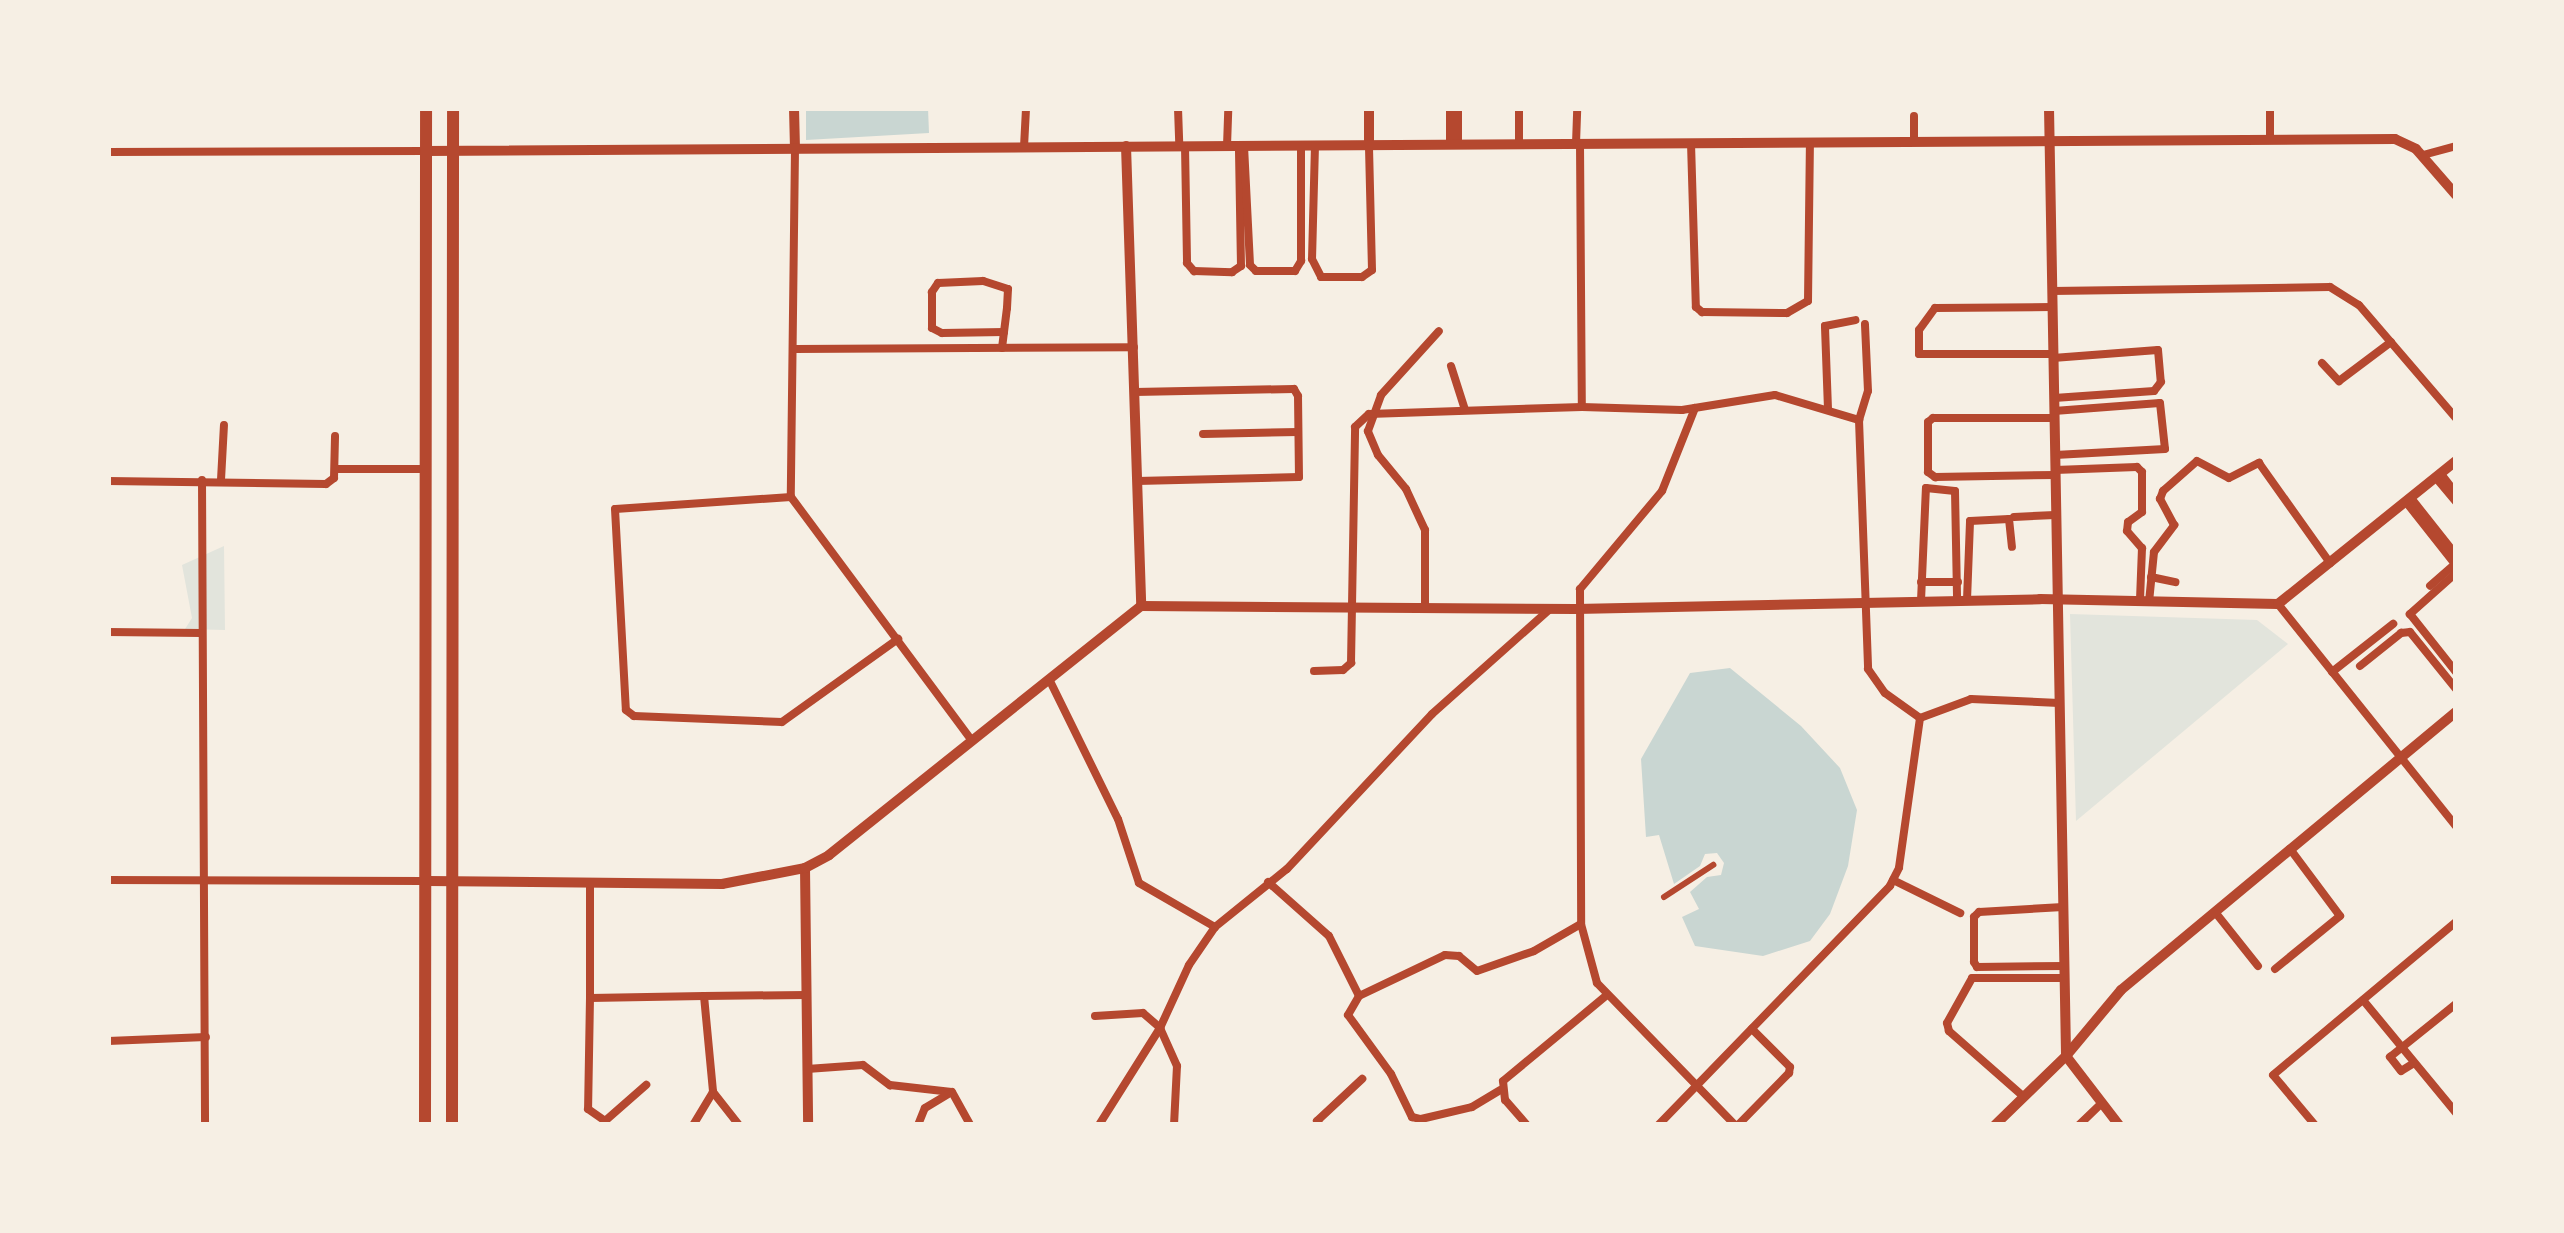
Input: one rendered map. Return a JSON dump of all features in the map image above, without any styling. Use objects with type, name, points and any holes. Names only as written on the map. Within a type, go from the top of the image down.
[{"type":"main road","points":[[425,1125],[426,108]]},
{"type":"main road","points":[[452,1125],[453,108]]},
{"type":"main road","points":[[427,494],[453,494]]},
{"type":"street","points":[[794,108],[791,497],[972,741]]},
{"type":"street","points":[[1024,147],[1026,108]]},
{"type":"street","points":[[1178,108],[1187,263],[1194,271],[1232,272],[1241,266],[1237,146]]},
{"type":"street","points":[[1228,108],[1237,146],[1250,265],[1256,271],[1295,271],[1301,261],[1308,146]]},
{"type":"street","points":[[1308,146],[1312,259],[1321,277],[1362,277],[1372,270],[1369,108]]},
{"type":"street","points":[[1454,108],[1454,145]]},
{"type":"street","points":[[1522,108],[1522,145]]},
{"type":"street","points":[[1577,108],[1582,407]]},
{"type":"street","points":[[2049,108],[2066,1056],[2119,1125]]},
{"type":"street","points":[[2270,108],[2270,140]]},
{"type":"street","points":[[1914,116],[1914,142]]},
{"type":"street","points":[[108,152],[2395,139],[2422,155],[2456,195]]},
{"type":"street","points":[[1691,143],[1696,307],[1702,312],[1787,313],[1808,301],[1810,143]]},
{"type":"street","points":[[1126,146],[1141,606]]},
{"type":"street","points":[[2422,155],[2456,146]]},
{"type":"street","points":[[1002,348],[1004,332],[1008,289],[999,282],[938,284],[932,292],[932,328],[942,333],[1004,332]]},
{"type":"street","points":[[2052,291],[2316,284],[2351,297],[2456,418]]},
{"type":"street","points":[[2052,307],[1935,308],[1918,330],[1919,354],[1926,358],[2158,350],[2162,382],[2154,391],[2054,409]]},
{"type":"street","points":[[1828,409],[1825,326],[1860,322],[1868,391],[1858,420],[1869,601],[1868,669],[1885,693],[1920,718]]},
{"type":"street","points":[[1426,604],[1425,530],[1406,489],[1378,455],[1367,431],[1381,395],[1439,331]]},
{"type":"street","points":[[2322,363],[2339,381],[2391,342]]},
{"type":"street","points":[[795,349],[1134,347]]},
{"type":"street","points":[[1451,366],[1465,410]]},
{"type":"street","points":[[1135,392],[1294,389],[1298,432],[1299,477],[1294,479],[1137,482]]},
{"type":"street","points":[[1314,671],[1343,670],[1351,663],[1356,605],[1355,428],[1374,413],[1696,408],[1775,395],[1858,420]]},
{"type":"street","points":[[2055,455],[2165,449],[2160,403],[1928,422],[1928,472],[1935,477],[2137,467],[2142,472],[2142,512],[2128,522],[2127,531],[2141,548],[2144,602]]},
{"type":"street","points":[[1696,408],[1662,491],[1580,589],[1576,609],[1581,924],[1591,972],[1607,995],[1737,1125],[1790,1067],[1752,1029]]},
{"type":"street","points":[[221,480],[224,425]]},
{"type":"street","points":[[1203,434],[1298,432]]},
{"type":"street","points":[[108,481],[326,484],[334,478],[335,436]]},
{"type":"street","points":[[2144,602],[2154,552],[2174,525],[2160,499],[2163,491],[2198,460],[2229,478],[2259,463],[2330,562]]},
{"type":"street","points":[[108,880],[722,884],[805,868],[830,855],[1141,606],[1426,604],[1576,609],[1962,600],[2278,604],[2456,461]]},
{"type":"street","points":[[334,469],[427,469]]},
{"type":"street","points":[[2439,476],[2456,493]]},
{"type":"street","points":[[2439,476],[2456,502]]},
{"type":"street","points":[[202,480],[208,880],[205,1125]]},
{"type":"street","points":[[1921,601],[1926,488],[1955,491],[1962,600]]},
{"type":"street","points":[[791,497],[615,509],[626,710],[634,716],[782,722],[898,639]]},
{"type":"street","points":[[2408,500],[2456,554]]},
{"type":"street","points":[[2408,500],[2455,564],[2428,588]]},
{"type":"street","points":[[2014,517],[2055,515]]},
{"type":"street","points":[[1962,600],[1970,521],[2009,519],[2012,547]]},
{"type":"street","points":[[2456,573],[2410,614],[2456,672]]},
{"type":"street","points":[[2151,577],[2175,582]]},
{"type":"street","points":[[1921,582],[1958,582]]},
{"type":"street","points":[[2278,604],[2456,826]]},
{"type":"street","points":[[1099,1125],[1215,927],[1324,834],[1432,714],[1550,609]]},
{"type":"street","points":[[2332,672],[2393,624]]},
{"type":"street","points":[[108,632],[201,633]]},
{"type":"street","points":[[2360,666],[2401,633],[2410,632],[2456,689]]},
{"type":"street","points":[[1049,680],[1118,819],[1139,883],[1215,927]]},
{"type":"street","points":[[1920,718],[1971,699],[2059,703]]},
{"type":"street","points":[[1995,1125],[2066,1056],[2121,990],[2456,712]]},
{"type":"street","points":[[1658,1125],[1893,880],[1920,718]]},
{"type":"street","points":[[2276,969],[2341,910],[2290,849]]},
{"type":"street","points":[[1664,896],[1712,865]]},
{"type":"street","points":[[805,868],[808,1125]]},
{"type":"street","points":[[1893,880],[1960,913]]},
{"type":"street","points":[[590,881],[588,1109],[594,1122],[610,1118],[646,1084]]},
{"type":"street","points":[[1268,882],[1329,936],[1359,996]]},
{"type":"street","points":[[2063,908],[1979,912],[1974,917],[1974,962],[1977,967],[2065,972]]},
{"type":"street","points":[[2215,912],[2258,966]]},
{"type":"street","points":[[2315,1125],[2272,1076],[2456,922]]},
{"type":"street","points":[[1581,924],[1534,951],[1477,971],[1460,956],[1445,955],[1359,996],[1348,1015],[1391,1074],[1412,1117],[1421,1119],[1472,1107],[1500,1090],[1510,1073],[1607,995]]},
{"type":"street","points":[[2024,1097],[1949,1031],[1947,1023],[1972,978],[2065,972]]},
{"type":"street","points":[[590,998],[806,994]]},
{"type":"street","points":[[704,996],[713,1092],[739,1125]]},
{"type":"street","points":[[2363,1000],[2456,1113]]},
{"type":"street","points":[[2414,1062],[2401,1071],[2390,1057],[2456,1004]]},
{"type":"street","points":[[1095,1016],[1143,1013],[1160,1028],[1177,1066],[1174,1125]]},
{"type":"street","points":[[108,1041],[206,1037]]},
{"type":"street","points":[[807,1069],[863,1065],[890,1085],[952,1092]]},
{"type":"street","points":[[1320,1125],[1317,1121],[1362,1078]]},
{"type":"street","points":[[1500,1090],[1527,1125]]},
{"type":"street","points":[[693,1125],[713,1092]]},
{"type":"street","points":[[918,1125],[925,1108],[952,1092]]},
{"type":"street","points":[[952,1092],[970,1125]]},
{"type":"street","points":[[2079,1125],[2100,1105]]},
{"type":"shaded area","points":[[806,108],[928,108],[929,133],[806,140]]},
{"type":"shaded area","points":[[224,546],[225,630],[185,629],[192,618],[182,565]]},
{"type":"shaded area","points":[[2070,614],[2257,620],[2288,644],[2076,821]]},
{"type":"shaded area","points":[[1730,668],[1801,726],[1840,768],[1857,810],[1848,866],[1830,914],[1810,941],[1763,956],[1695,946],[1682,917],[1699,909],[1690,892],[1707,877],[1721,875],[1724,863],[1717,853],[1705,854],[1700,866],[1674,884],[1659,835],[1646,837],[1641,759],[1690,673]]}]
